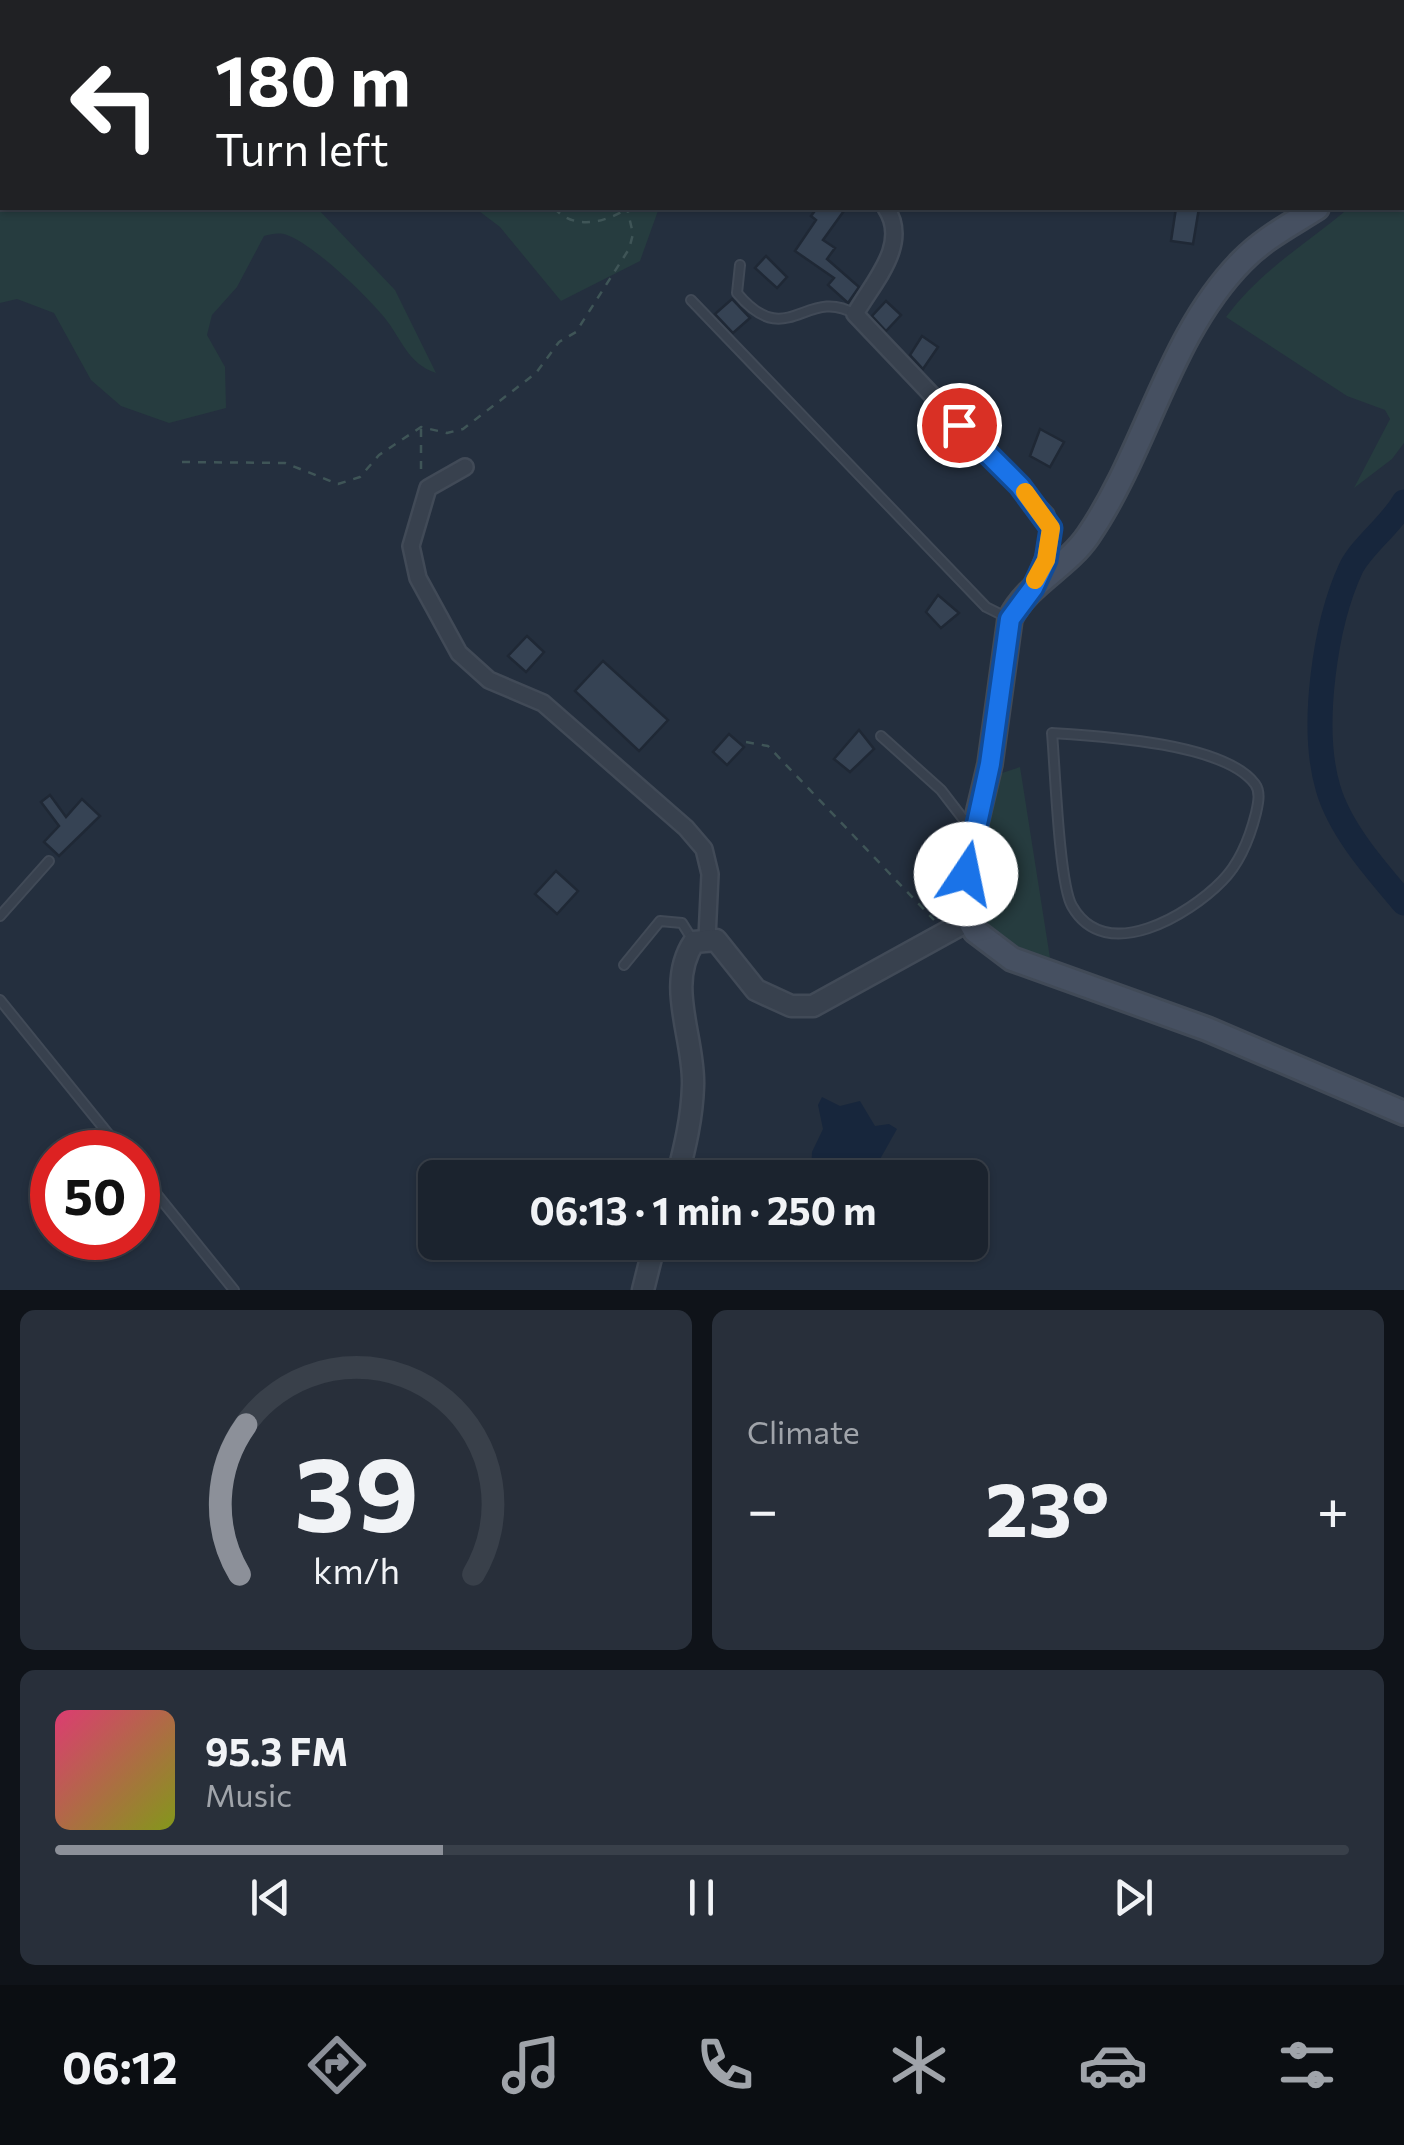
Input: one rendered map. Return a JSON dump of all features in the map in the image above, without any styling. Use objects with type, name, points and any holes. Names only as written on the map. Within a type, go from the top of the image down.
[{"type":"main road","points":[[1314,210],[1260,244],[1228,277],[1178,360],[1090,533],[1070,559],[1033,588],[1010,619],[990,764],[966,874],[968,920],[988,944],[1012,960],[1207,1029],[1404,1113]]},
{"type":"street","points":[[887,210],[896,222],[896,237],[855,314],[1046,515],[1050,538],[1033,588]]},
{"type":"street","points":[[466,467],[428,488],[412,546],[418,578],[459,653],[489,680],[543,702],[628,774],[704,849],[712,902],[701,940],[682,968],[693,1085],[689,1130],[681,1160]]},
{"type":"street","points":[[701,940],[724,947],[744,977],[772,1000],[813,1006],[832,999],[968,920]]},
{"type":"street","points":[[642,1290],[651,1260]]},
{"type":"lane","points":[[740,266],[737,293],[761,318],[774,321],[827,306],[842,306],[855,314]]},
{"type":"lane","points":[[691,300],[986,607],[1010,619]]},
{"type":"lane","points":[[1052,733],[1149,743],[1200,755],[1236,768],[1254,783],[1258,795],[1252,828],[1224,880],[1166,922],[1135,933],[1105,930],[1083,918],[1067,894],[1052,733]]},
{"type":"lane","points":[[881,736],[941,790],[974,832]]},
{"type":"lane","points":[[0,916],[49,861]]},
{"type":"lane","points":[[624,965],[660,921],[682,923],[701,940]]},
{"type":"lane","points":[[0,1000],[105,1130]]},
{"type":"lane","points":[[160,1198],[234,1290]]},
{"type":"path","points":[[556,210],[583,222],[605,222],[623,210]]},
{"type":"path","points":[[182,462],[285,463],[338,484],[360,477],[378,455],[420,427],[447,434],[463,429],[536,373],[559,342],[576,332],[630,249],[633,234],[627,210]]},
{"type":"path","points":[[420,427],[422,482],[428,488]]},
{"type":"path","points":[[746,742],[768,746],[946,932]]},
{"type":"green space","points":[[0,210],[319,210],[395,290],[436,373],[412,357],[384,317],[338,271],[284,234],[264,236],[237,287],[212,315],[207,335],[225,367],[226,408],[169,423],[121,406],[91,380],[54,313],[17,299],[0,303]]},
{"type":"green space","points":[[478,210],[658,210],[640,261],[561,301],[500,227]]},
{"type":"green space","points":[[1346,210],[1404,211],[1404,443],[1392,459],[1354,488],[1390,419],[1385,410],[1347,396],[1226,317],[1269,271]]},
{"type":"green space","points":[[1020,767],[1050,958],[1016,945],[993,929],[980,909],[975,887],[976,862],[996,775]]},
{"type":"water","points":[[822,1097],[840,1106],[860,1101],[875,1126],[889,1124],[897,1129],[880,1160],[812,1160],[823,1129],[818,1105]]},
{"type":"building","points":[[816,210],[845,210],[823,240],[835,248],[827,259],[859,287],[848,303],[828,285],[834,278],[795,251],[816,220],[811,216]]},
{"type":"building","points":[[1176,210],[1199,210],[1193,244],[1171,241]]},
{"type":"building","points":[[766,256],[787,277],[777,288],[755,268]]},
{"type":"building","points":[[732,299],[750,318],[733,333],[715,314]]},
{"type":"building","points":[[886,301],[901,315],[886,331],[872,316]]},
{"type":"building","points":[[922,336],[938,347],[923,369],[910,355]]},
{"type":"building","points":[[1040,429],[1064,442],[1050,467],[1030,456]]},
{"type":"building","points":[[938,595],[959,613],[941,628],[926,612]]},
{"type":"building","points":[[527,636],[544,652],[526,672],[508,656]]},
{"type":"building","points":[[603,661],[668,720],[639,751],[575,691]]},
{"type":"building","points":[[859,730],[874,749],[850,772],[834,759]]},
{"type":"building","points":[[729,734],[744,747],[727,765],[713,752]]},
{"type":"building","points":[[50,795],[66,817],[82,799],[100,816],[59,856],[44,842],[59,826],[41,802]]},
{"type":"building","points":[[556,871],[578,891],[557,914],[535,894]]},
{"type":"waterway","points":[[1404,502],[1356,560],[1342,591],[1323,676],[1320,736],[1328,788],[1341,819],[1404,903]]},
{"type":"slow traffic","points":[[1025,492],[1046,515],[1051,528],[1046,560],[1035,580]]},
{"type":"route","points":[[959,425],[1046,515],[1051,528],[1046,560],[1033,588],[1017,604],[1010,619],[990,764],[966,874]]}]
